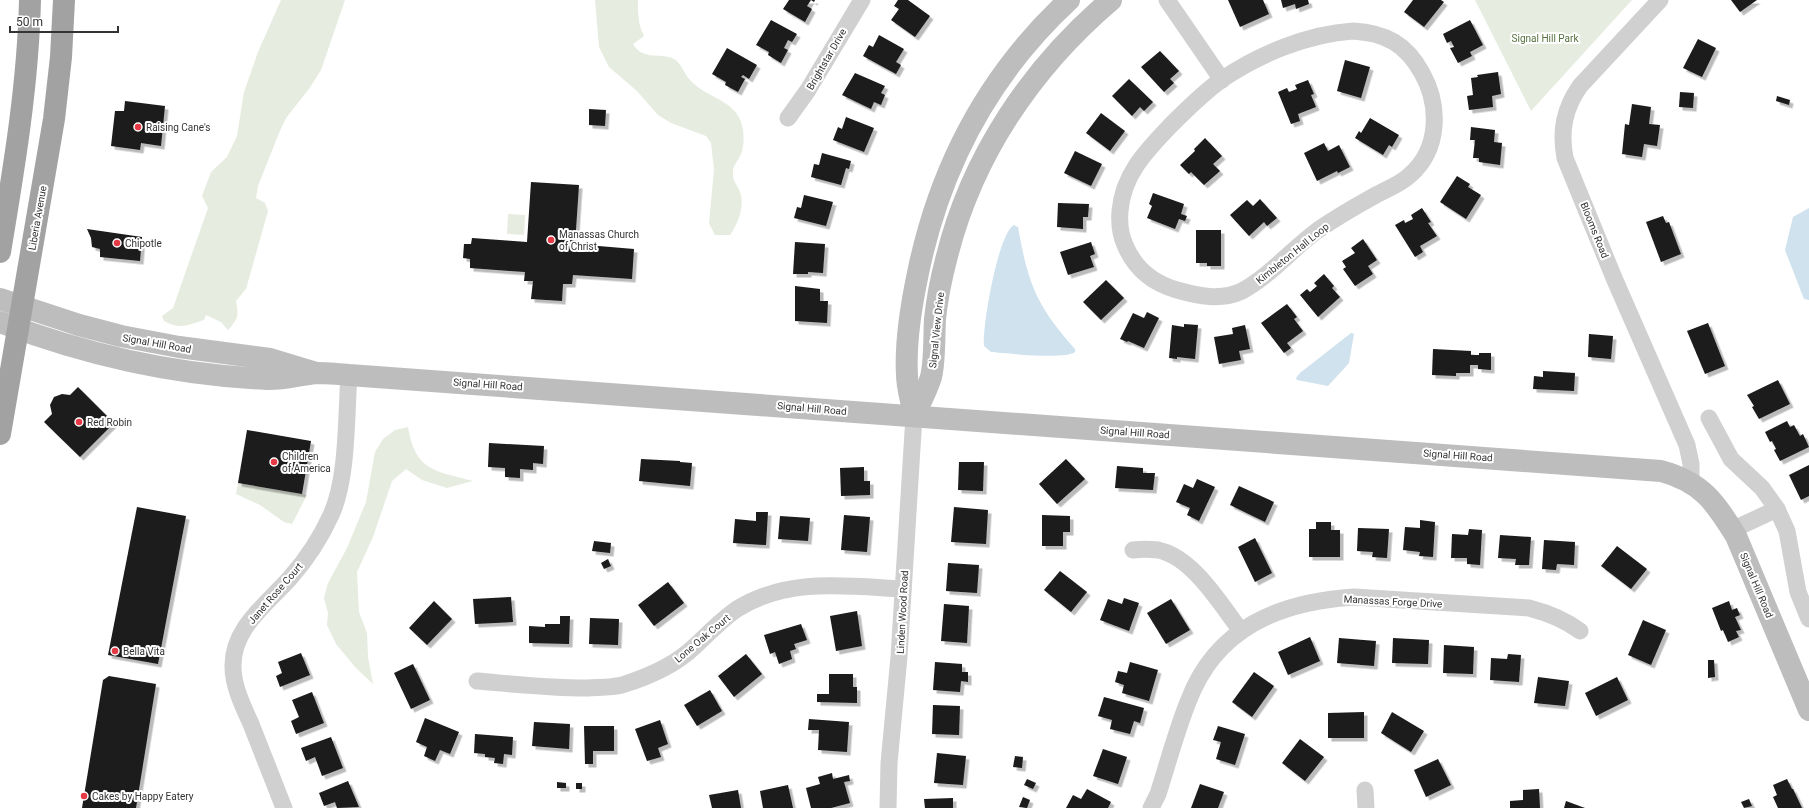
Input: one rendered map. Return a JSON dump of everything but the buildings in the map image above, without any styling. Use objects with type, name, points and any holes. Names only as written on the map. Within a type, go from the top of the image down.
[{"type":"highway","points":[[0,252],[22,116],[28,53],[30,0]]},
{"type":"highway","name":"Liberia Avenue","points":[[0,434],[9,325],[21,307],[54,119],[61,57],[64,0]]},
{"type":"main road","points":[[914,416],[907,375],[911,308],[926,235],[944,182],[976,115],[1000,78],[1027,44],[1069,0]]},
{"type":"main road","name":"Signal View Drive","points":[[914,416],[931,376],[935,318],[946,260],[956,226],[973,182],[1006,118],[1031,83],[1058,50],[1088,19],[1111,0]]},
{"type":"main road","name":"Signal Hill Road","points":[[0,299],[79,325],[121,336],[187,348],[270,358],[318,373]]},
{"type":"main road","name":"Signal Hill Road","points":[[9,325],[88,352],[166,369],[233,377],[282,379],[318,373],[349,375],[1651,469],[1672,474],[1691,484],[1706,494],[1722,514],[1732,530],[1809,710]]},
{"type":"street","name":"Brightstar Drive","points":[[788,118],[808,90],[862,0]]},
{"type":"street","points":[[1167,0],[1222,80]]},
{"type":"street","name":"Blooms Road","points":[[1660,0],[1572,96],[1566,111],[1562,143],[1565,158],[1687,445],[1691,464],[1691,484]]},
{"type":"street","name":"Kimbleton Hall Loop","points":[[1371,32],[1399,45],[1422,73],[1434,104],[1436,115],[1434,132],[1428,151],[1420,165],[1410,176],[1346,211],[1316,231],[1255,284],[1238,293],[1222,297],[1208,297],[1189,294],[1168,288],[1153,280],[1140,270],[1130,257],[1122,239],[1119,222],[1120,207],[1123,191],[1128,177],[1139,160],[1197,99],[1222,80],[1256,61],[1312,37],[1331,33],[1371,32]]},
{"type":"street","name":"Janet Rose Court","points":[[284,808],[237,689],[233,666],[234,653],[239,636],[244,628],[290,577],[323,532],[332,514],[338,497],[343,466],[349,375]]},
{"type":"street","name":"Linden Wood Road","points":[[888,808],[914,416]]},
{"type":"street","points":[[1709,418],[1731,459],[1762,488],[1777,509],[1787,531],[1798,592],[1809,619]]},
{"type":"street","points":[[1732,530],[1777,509]]},
{"type":"street","points":[[1133,550],[1159,550],[1171,555],[1185,564],[1201,579],[1240,632]]},
{"type":"street","name":"Lone Oak Court","points":[[477,681],[564,688],[620,685],[647,677],[684,656],[737,609],[769,594],[794,588],[819,585],[903,589]]},
{"type":"street","name":"Manassas Forge Drive","points":[[1151,808],[1158,794],[1188,701],[1197,682],[1214,656],[1240,632],[1257,620],[1275,612],[1295,606],[1331,599],[1354,597],[1529,608],[1551,614],[1568,622],[1580,631]]},
{"type":"street","points":[[1365,790],[1366,808]]},
{"type":"green space","points":[[281,0],[345,0],[321,70],[309,89],[286,118],[258,186],[256,198],[265,203],[268,211],[246,289],[236,301],[236,320],[228,330],[221,322],[206,315],[204,320],[189,325],[179,326],[170,324],[164,321],[162,316],[173,308],[208,208],[202,196],[211,172],[227,157],[237,136],[244,92],[258,52]]},
{"type":"green space","points":[[595,0],[638,0],[639,23],[644,36],[633,44],[637,49],[642,53],[674,59],[688,78],[704,91],[729,106],[740,120],[744,140],[741,153],[734,167],[733,177],[740,192],[742,203],[738,220],[730,235],[715,235],[709,223],[714,170],[711,143],[706,136],[671,123],[658,115],[637,91],[609,67],[599,47]]},
{"type":"green space","name":"Signal Hill Park","points":[[1475,0],[1632,0],[1531,111]]},
{"type":"green space","points":[[508,214],[525,215],[524,235],[507,234]]},
{"type":"green space","points":[[408,427],[411,442],[416,453],[429,467],[448,475],[473,481],[447,488],[422,480],[406,469],[392,481],[373,537],[357,572],[359,612],[367,633],[368,657],[373,684],[356,668],[336,644],[327,625],[328,613],[324,598],[328,583],[347,548],[366,502],[375,452],[383,439],[395,430]]},
{"type":"green space","points":[[238,483],[307,495],[292,524],[284,522],[260,505],[236,494]]},
{"type":"water","points":[[1809,208],[1809,300],[1804,299],[1785,250],[1793,217]]},
{"type":"water","points":[[1014,225],[1018,227],[1023,253],[1033,288],[1049,317],[1075,349],[1075,352],[1060,356],[1022,355],[991,352],[984,346],[988,302],[992,282],[1002,245],[1008,232]]},
{"type":"water","points":[[1351,333],[1354,334],[1349,363],[1328,386],[1297,380],[1296,378],[1300,373]]},
{"type":"place","name":"Raising Cane's","points":[[138,127]]},
{"type":"place","name":"Manassas Church of Christ","points":[[551,240]]},
{"type":"place","name":"Chipotle","points":[[117,243]]},
{"type":"place","name":"Red Robin","points":[[79,422]]},
{"type":"place","name":"Children of America","points":[[274,462]]},
{"type":"place","name":"Bella Vita","points":[[115,651]]},
{"type":"place","name":"Cakes by Happy Eatery","points":[[84,796]]}]
